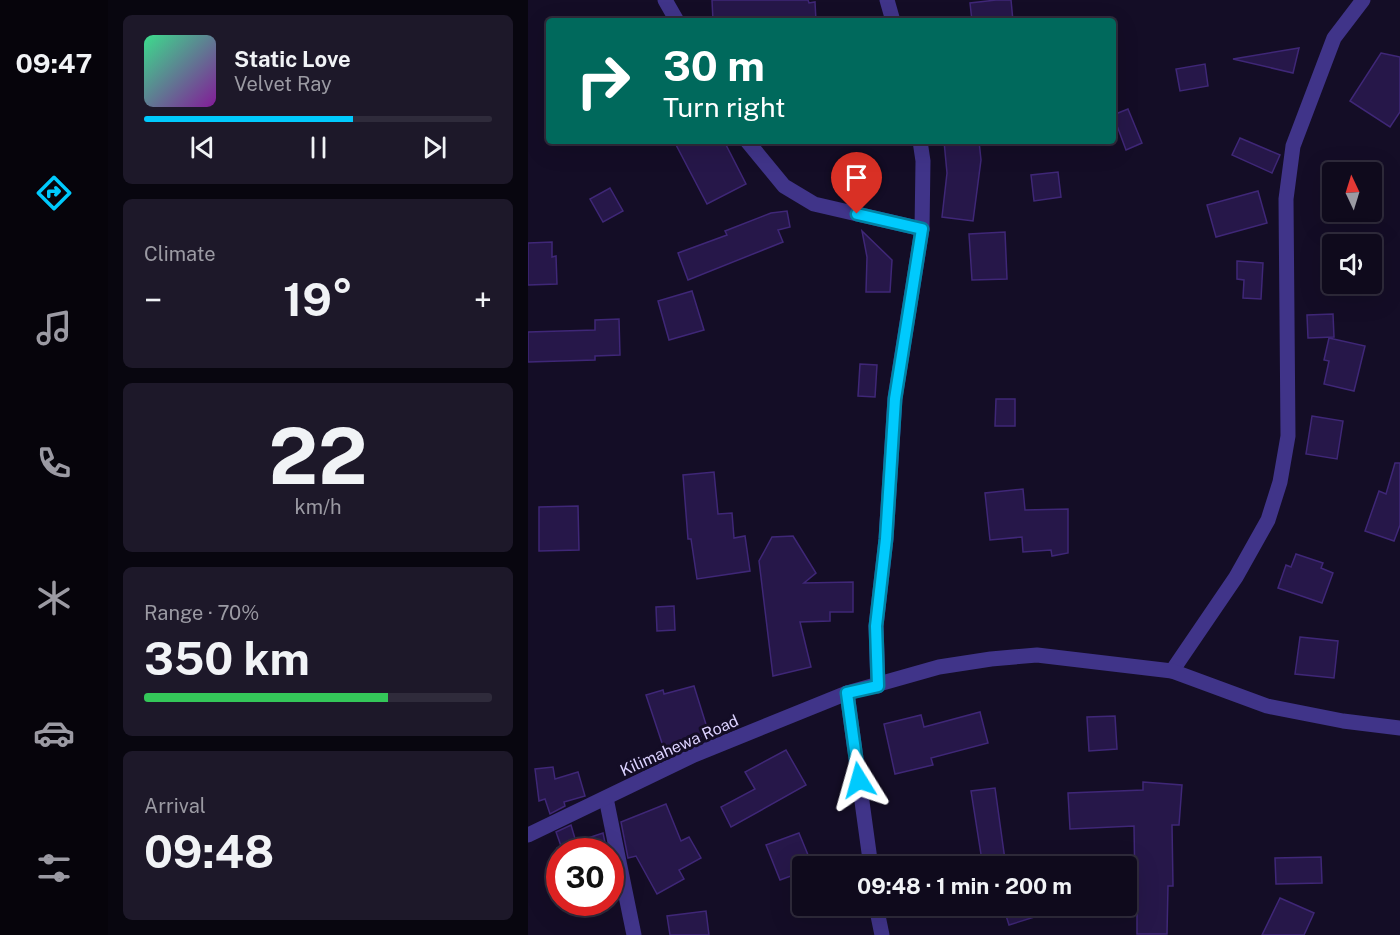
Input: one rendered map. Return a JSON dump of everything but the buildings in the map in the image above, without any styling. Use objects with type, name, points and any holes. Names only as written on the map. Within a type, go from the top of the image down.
[{"type":"street","points":[[666,0],[675,18]]},
{"type":"street","points":[[887,0],[892,18]]},
{"type":"street","points":[[1172,671],[1236,578],[1268,520],[1280,482],[1287,436],[1286,199],[1293,146],[1334,38],[1363,0]]},
{"type":"street","points":[[749,144],[784,186],[814,204],[922,229]]},
{"type":"street","points":[[878,686],[876,626],[886,539],[895,399],[922,229],[923,160],[920,144]]},
{"type":"street","name":"Kilimahewa Road","points":[[528,835],[694,755],[847,693],[939,667],[991,659],[1037,655],[1172,671],[1267,706],[1343,721],[1400,728]]},
{"type":"street","points":[[847,693],[869,856]]},
{"type":"street","points":[[606,798],[633,935]]},
{"type":"street","points":[[878,916],[882,935]]},
{"type":"route","points":[[857,214],[922,229],[895,399],[886,539],[876,626],[878,686],[847,693],[859,780]]}]
